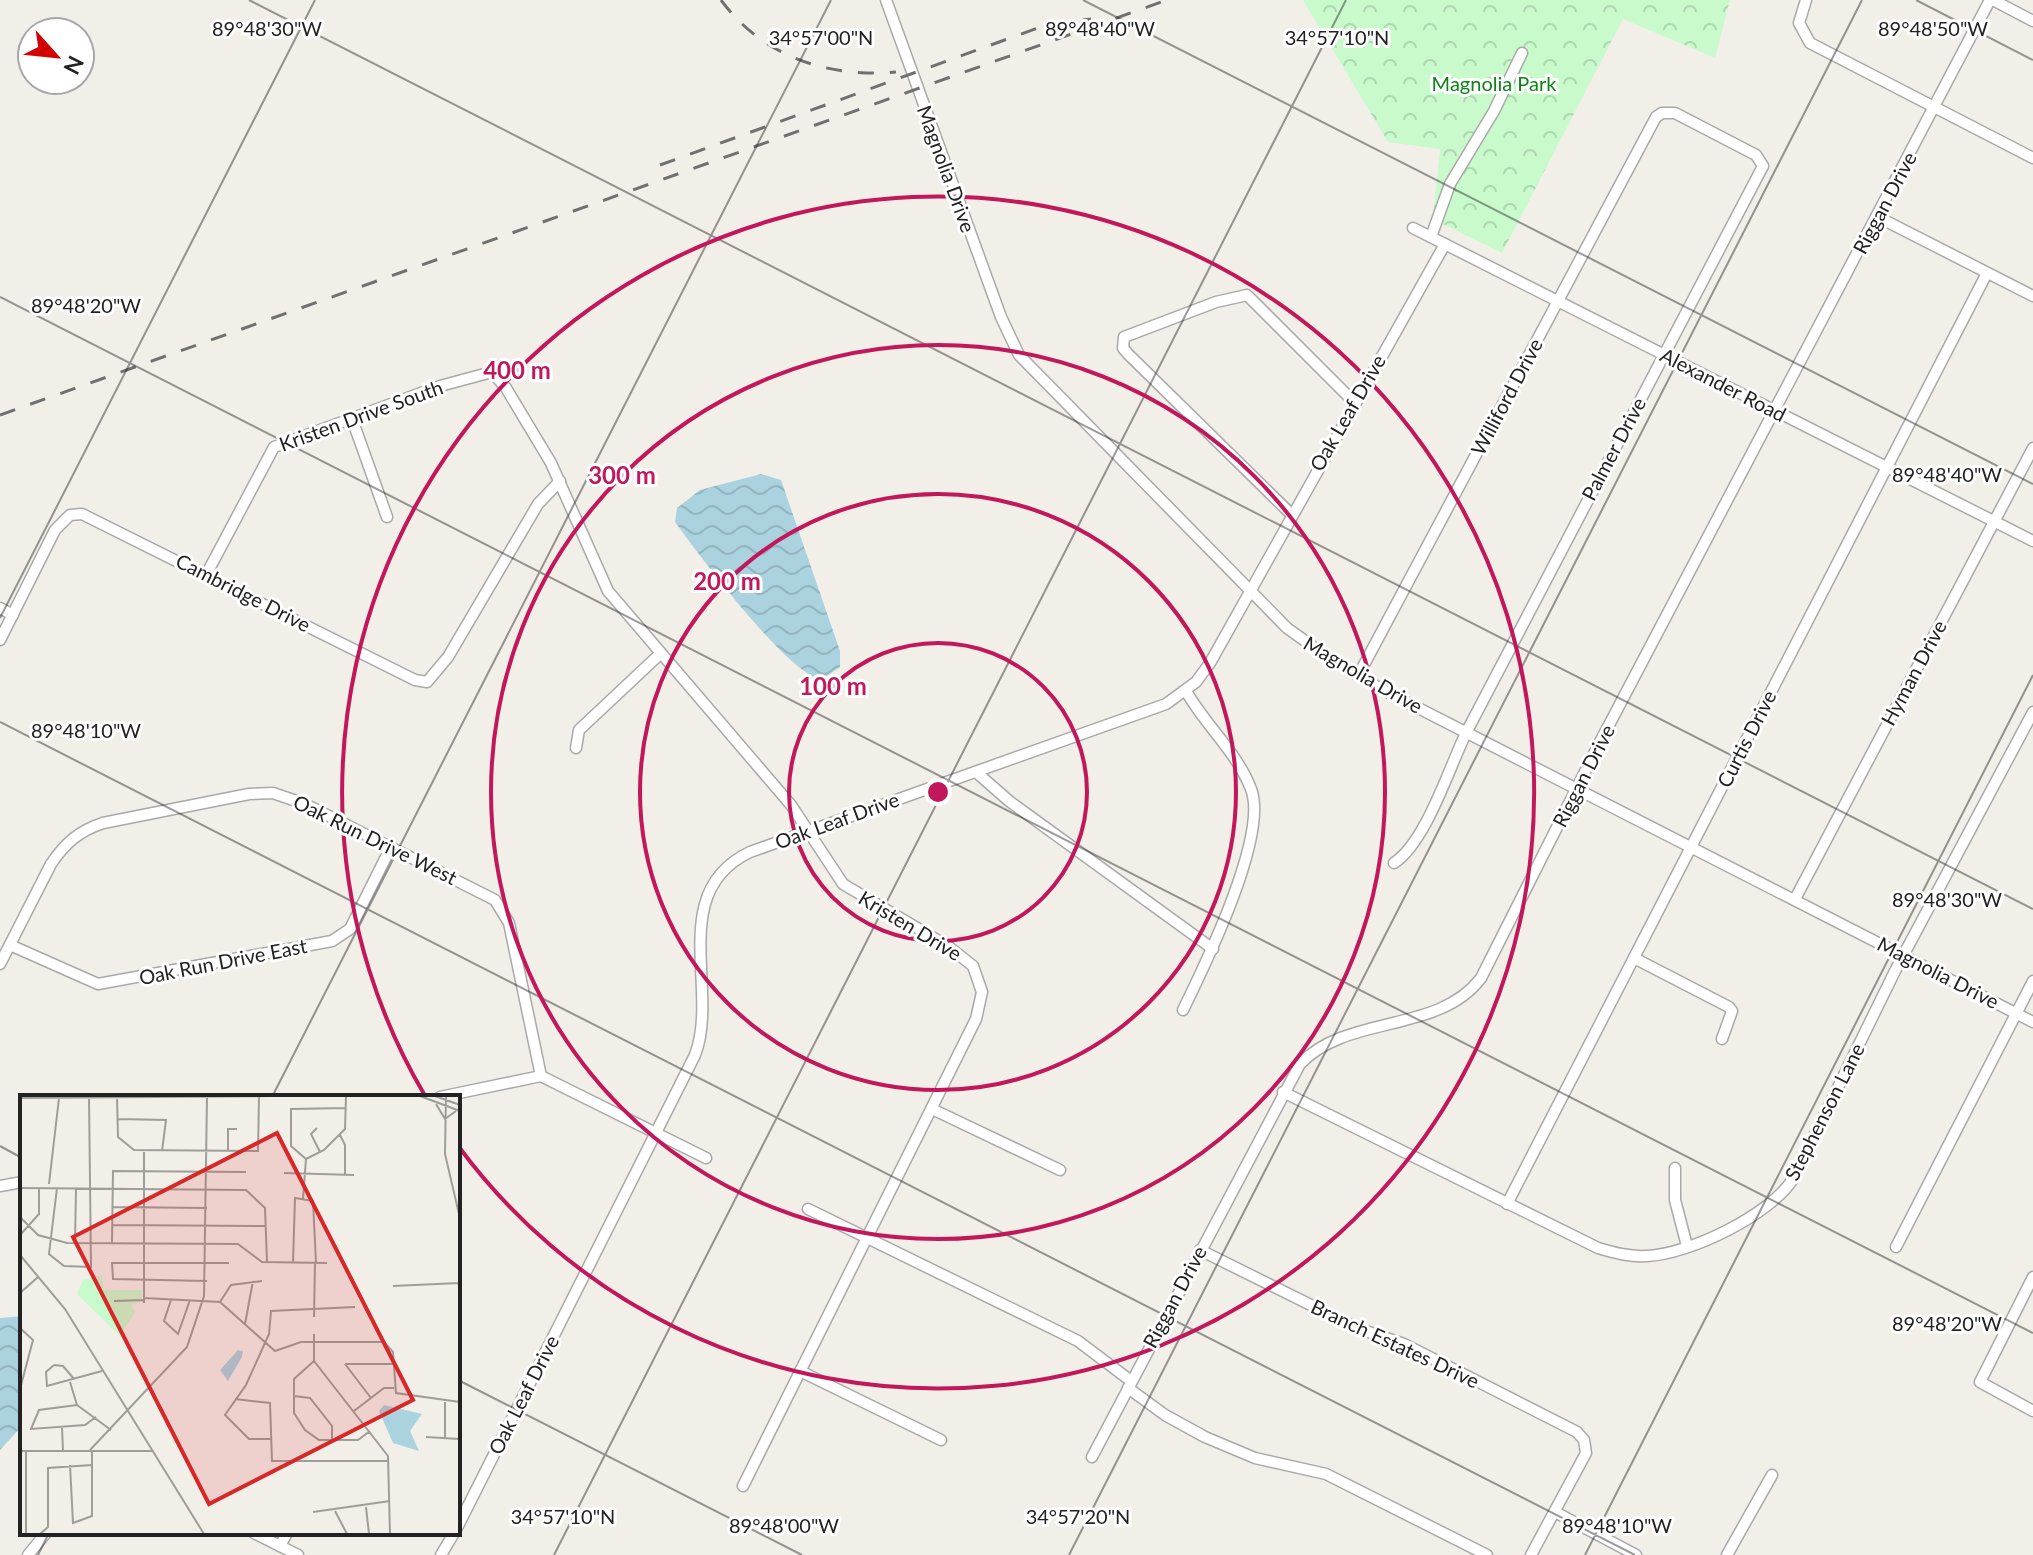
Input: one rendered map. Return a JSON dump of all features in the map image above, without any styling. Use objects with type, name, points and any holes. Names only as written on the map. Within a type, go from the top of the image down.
[{"type":"street","name":"Magnolia Drive","points":[[886,0],[1001,317],[1019,355],[1299,638],[1358,676],[1466,733],[2033,1022]]},
{"type":"street","points":[[1806,0],[1799,18],[1804,36],[1819,49],[2033,158]]},
{"type":"street","points":[[1992,0],[2033,21]]},
{"type":"street","name":"Riggan Drive","points":[[1092,1457],[1300,1064],[1318,1048],[1451,1003],[1475,986],[1992,0]]},
{"type":"street","points":[[1431,237],[1450,184],[1494,111],[1522,53]]},
{"type":"street","name":"Williford Drive","points":[[1358,676],[1656,117],[1662,113],[1680,115],[1756,155],[1763,166]]},
{"type":"street","name":"Palmer Drive","points":[[1394,863],[1407,854],[1466,733],[1763,166]]},
{"type":"street","points":[[1878,217],[2033,296]]},
{"type":"street","name":"Alexander Road","points":[[1413,228],[2033,541]]},
{"type":"street","name":"Oak Leaf Drive","points":[[460,1522],[656,1133],[700,1039],[700,930],[708,898],[719,877],[733,862],[810,831],[1166,704],[1186,691],[1202,675],[1445,244]]},
{"type":"street","name":"Curtis Drive","points":[[1507,1204],[1987,273]]},
{"type":"street","points":[[1291,514],[1123,348],[1124,337],[1243,294],[1255,301],[1284,336],[1354,402]]},
{"type":"street","name":"Kristen Drive South","points":[[206,575],[270,450],[480,373],[494,374]]},
{"type":"street","name":"Kristen Drive","points":[[494,374],[520,411],[560,481],[608,591],[810,831],[828,863],[849,889],[949,947],[977,971],[982,992],[980,1010],[743,1486]]},
{"type":"street","points":[[352,419],[387,517]]},
{"type":"street","name":"Hyman Drive","points":[[1795,899],[2033,448]]},
{"type":"street","name":"Cambridge Drive","points":[[13,615],[55,530],[70,515],[90,516],[424,683],[433,679],[538,504],[560,481]]},
{"type":"street","points":[[0,608],[13,615],[0,640]]},
{"type":"street","points":[[576,748],[579,730],[660,654]]},
{"type":"street","points":[[1183,1010],[1213,949],[1244,858],[1255,804],[1246,776],[1186,691]]},
{"type":"street","name":"Stephenson Lane","points":[[1283,1092],[1567,1235],[1617,1254],[1651,1256],[1687,1246],[1753,1215],[1789,1186],[1904,955],[2033,712]]},
{"type":"street","points":[[976,772],[1021,810],[1213,949]]},
{"type":"street","name":"Oak Run Drive West","points":[[10,945],[51,864],[67,842],[103,823],[249,794],[289,796],[495,900],[509,923],[541,1076]]},
{"type":"street","name":"Oak Run Drive East","points":[[10,945],[98,984],[332,941],[350,929],[391,847]]},
{"type":"street","points":[[0,964],[10,945]]},
{"type":"street","points":[[1634,958],[1729,1007],[1732,1011],[1722,1039]]},
{"type":"street","points":[[1896,1247],[2033,981]]},
{"type":"street","points":[[450,1095],[541,1076],[706,1158]]},
{"type":"street","points":[[932,1109],[1060,1170]]},
{"type":"street","points":[[1675,1168],[1675,1200],[1687,1246]]},
{"type":"street","points":[[0,1186],[20,1182]]},
{"type":"street","points":[[808,1209],[1078,1341],[1130,1384],[1205,1437],[1255,1458],[1326,1474],[1487,1555]]},
{"type":"street","name":"Branch Estates Drive","points":[[1200,1250],[1357,1328],[1404,1344],[1577,1432],[1585,1443],[1583,1460],[1555,1512]]},
{"type":"street","points":[[2033,1277],[1980,1382],[2033,1411]]},
{"type":"street","points":[[800,1371],[941,1440]]},
{"type":"street","points":[[1727,1555],[1772,1475]]},
{"type":"street","points":[[1531,1555],[1555,1512],[1636,1555]]},
{"type":"street","points":[[28,1555],[44,1535]]},
{"type":"street","points":[[258,1535],[298,1555]]},
{"type":"street","points":[[280,1546],[286,1535]]},
{"type":"street","points":[[441,1555],[453,1535]]},
{"type":"green space","name":"Magnolia Park","points":[[1303,0],[1730,0],[1715,58],[1623,19],[1502,253],[1433,219],[1440,149],[1388,142]]},
{"type":"water","points":[[761,474],[781,480],[840,651],[840,667],[821,680],[806,672],[765,635],[675,522],[677,508],[700,490]]},
{"type":"water","points":[[20,1316],[20,1428],[0,1450],[0,1318]]},
{"type":"railway","points":[[721,0],[756,36],[799,60],[846,71],[896,72]]},
{"type":"railway","points":[[0,415],[1167,0]]},
{"type":"railway","points":[[660,165],[1046,25],[1091,19]]}]
